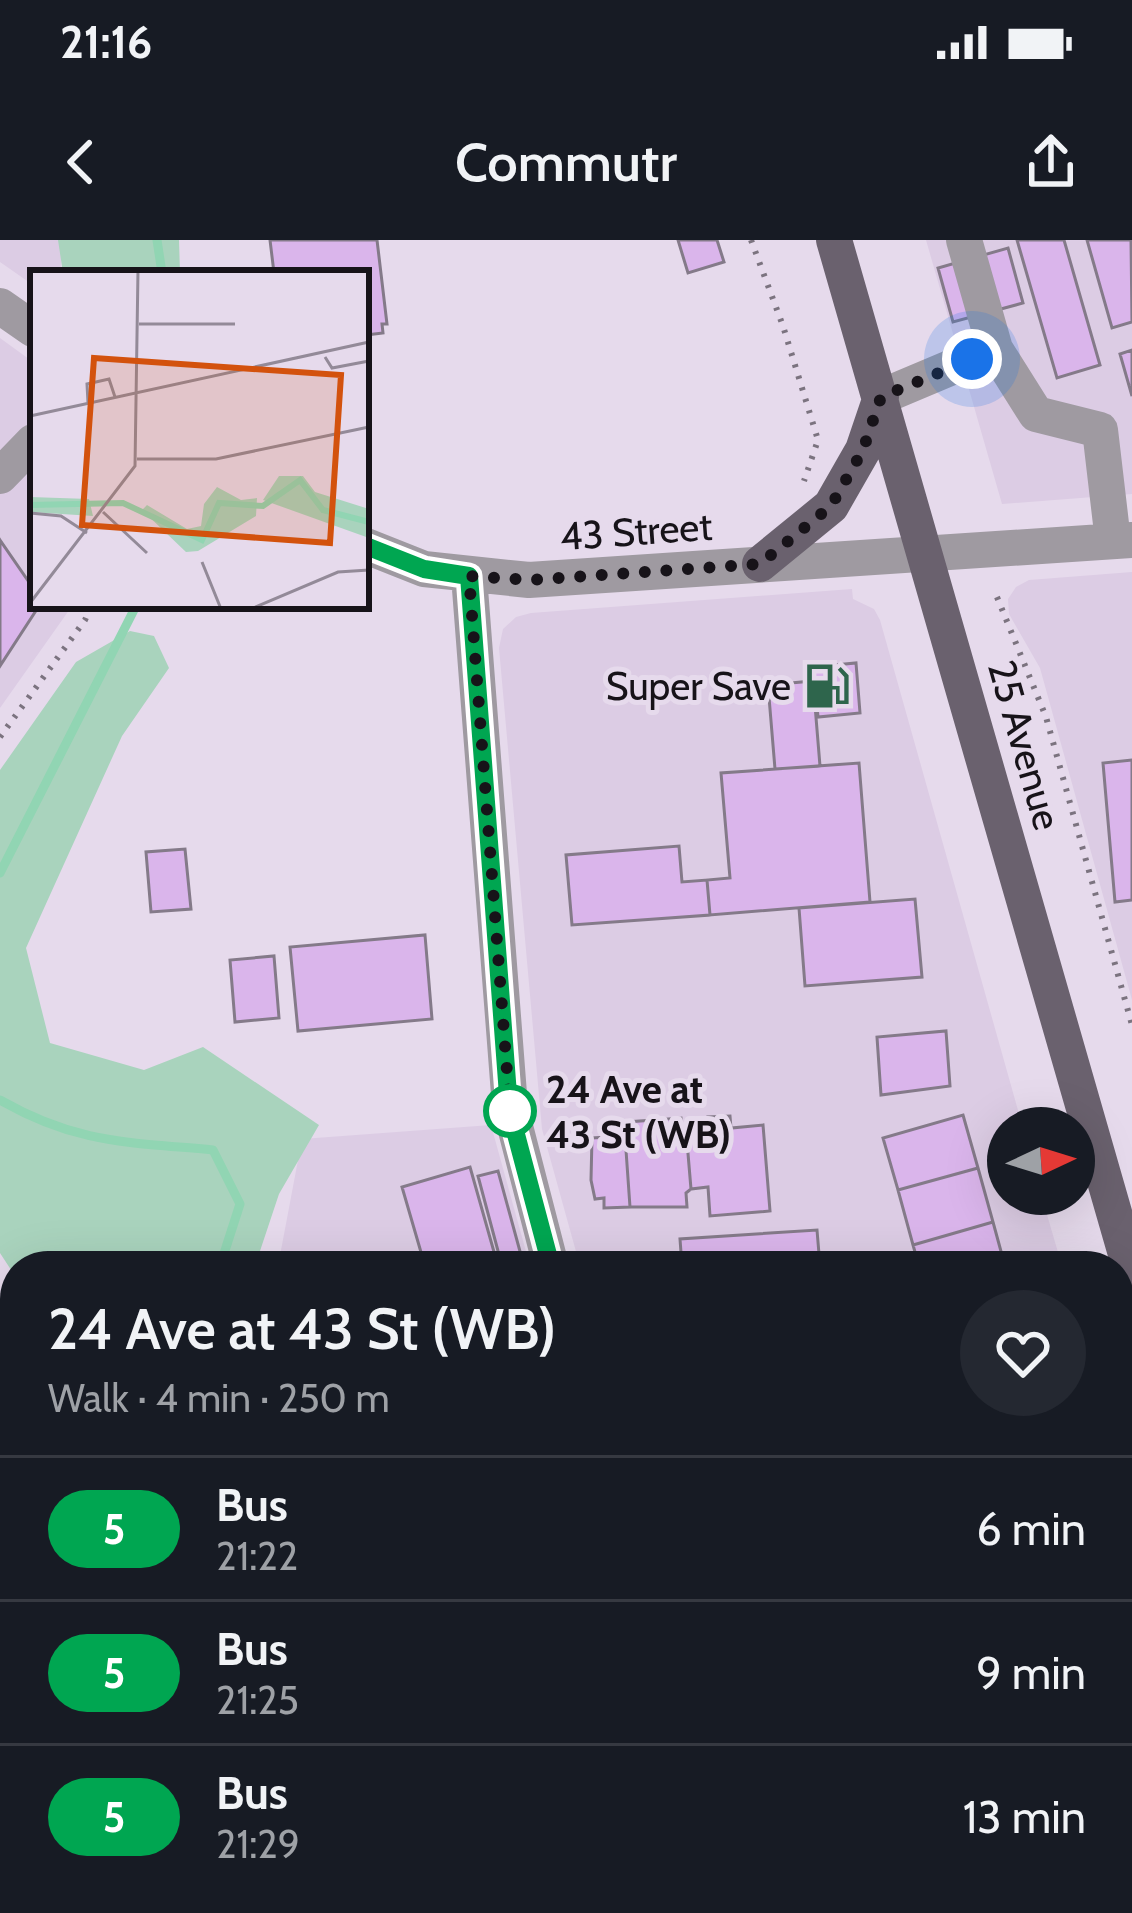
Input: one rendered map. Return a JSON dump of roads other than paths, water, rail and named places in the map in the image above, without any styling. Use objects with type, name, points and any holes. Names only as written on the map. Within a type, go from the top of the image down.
[{"type":"main road","name":"25 Avenue","points":[[834,240],[1125,1251]]},
{"type":"main road","points":[[760,564],[831,506],[863,450],[881,397]]},
{"type":"street","points":[[964,240],[995,349],[1036,414],[1100,430],[1122,541]]},
{"type":"street","points":[[0,306],[30,327]]},
{"type":"street","points":[[881,397],[995,349]]},
{"type":"street","points":[[0,476],[30,445]]},
{"type":"street","name":"43 Street","points":[[369,547],[424,569],[529,580],[1122,541]]},
{"type":"street","points":[[469,576],[509,1108],[547,1251]]},
{"type":"waterway","points":[[157,240],[162,270]]},
{"type":"waterway","points":[[0,873],[134,609]]},
{"type":"waterway","points":[[0,1100],[79,1133],[213,1150],[240,1204],[225,1251]]},
{"type":"place","name":"Super Save","points":[[827,686]]},
{"type":"place","name":"24 Ave at 43 St (WB)","points":[[510,1111]]}]
